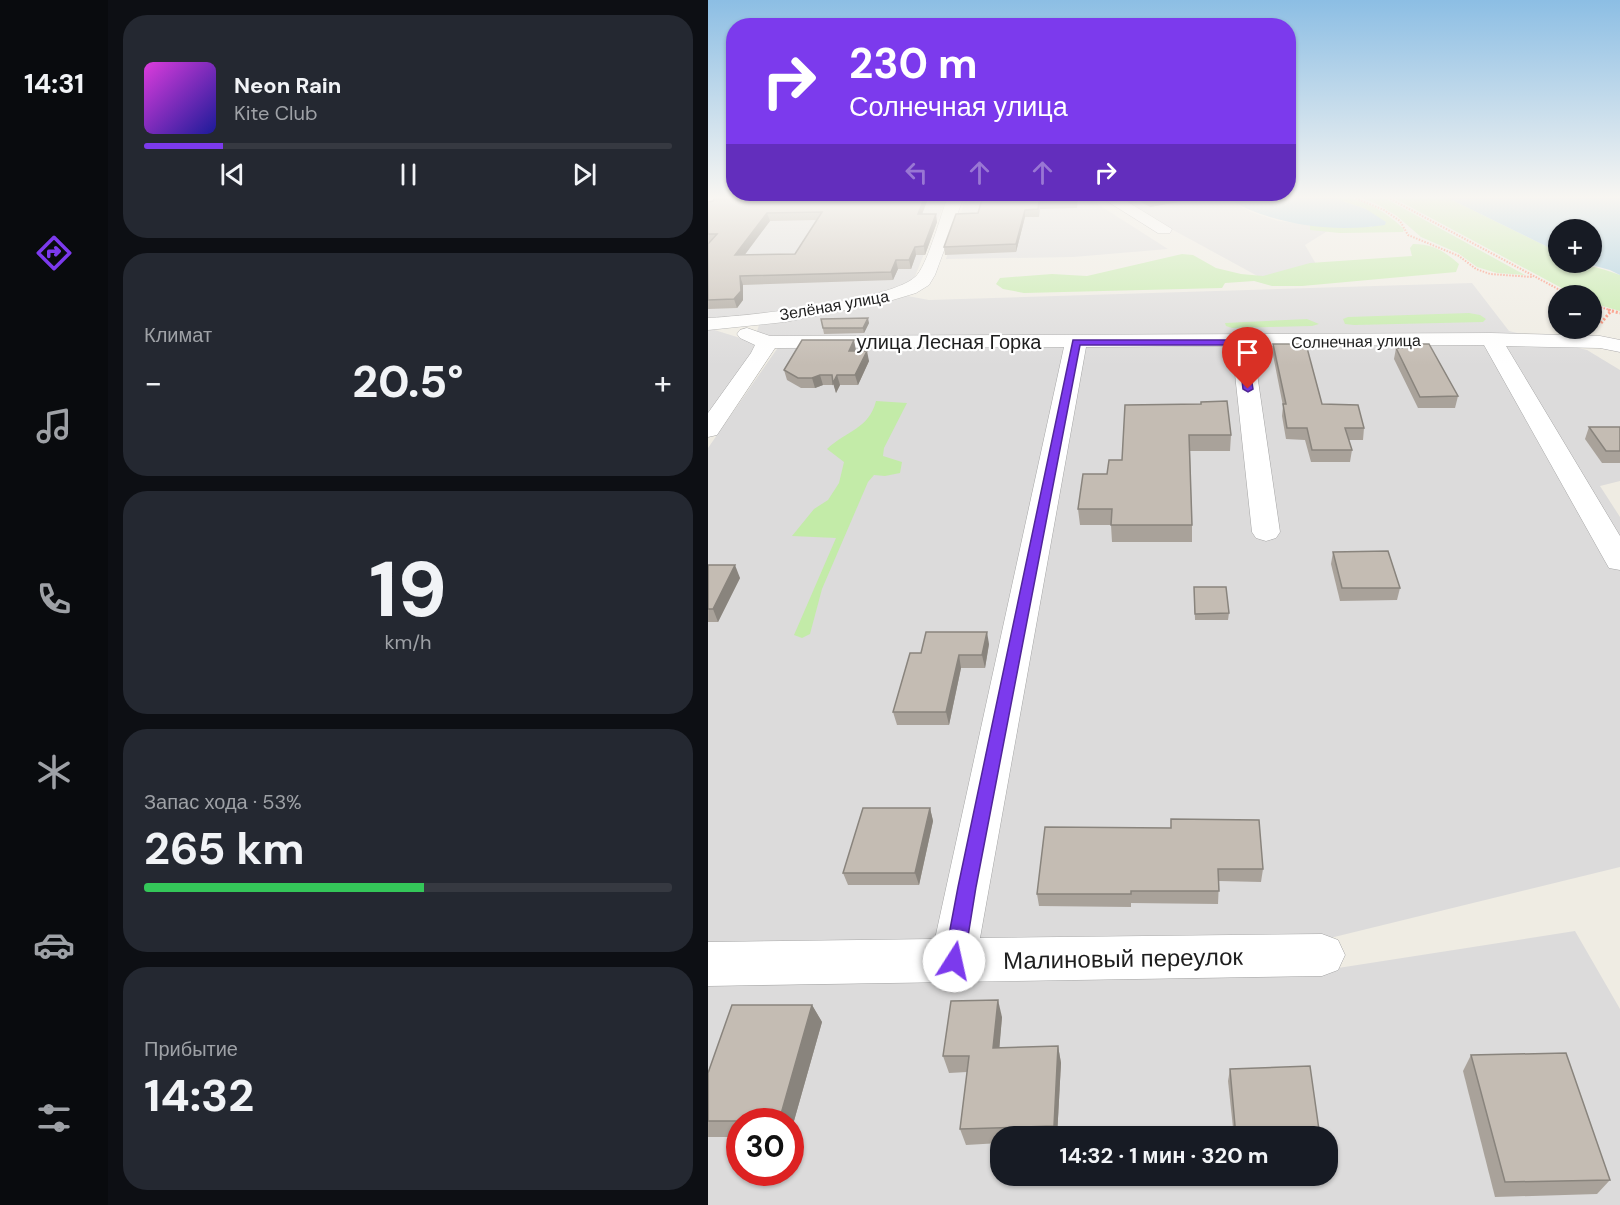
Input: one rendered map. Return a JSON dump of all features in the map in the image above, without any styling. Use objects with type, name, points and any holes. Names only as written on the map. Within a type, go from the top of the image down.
[{"type":"street","name":"Зелёная улица","points":[[716,324],[886,297],[909,290],[924,280],[935,252]]},
{"type":"street","points":[[708,430],[762,354],[767,342],[716,324]]},
{"type":"street","points":[[1491,339],[1620,561]]},
{"type":"street","name":"Солнечная улица","points":[[1076,342],[1491,339],[1610,344]]},
{"type":"street","name":"улица Лесная Горка","points":[[767,342],[1076,342]]},
{"type":"street","points":[[954,961],[1076,342]]},
{"type":"street","points":[[1242,342],[1266,532]]},
{"type":"street","name":"Малиновый переулок","points":[[708,964],[1322,955]]},
{"type":"path","points":[[1450,252],[1476,269],[1490,274],[1536,277]]},
{"type":"path","points":[[1490,252],[1551,285]]},
{"type":"path","points":[[1602,308],[1620,313]]},
{"type":"shaded area","points":[[708,252],[925,252],[914,279],[896,291],[783,312],[708,321]]},
{"type":"shaded area","points":[[948,252],[1130,252],[1073,257],[946,259]]},
{"type":"shaded area","points":[[1214,252],[1309,252],[1316,264],[1263,279]]},
{"type":"shaded area","points":[[1472,283],[1509,331],[1587,350],[1620,370],[1620,481],[1600,486],[1620,517],[1620,867],[1326,939],[708,946],[708,448],[779,346],[774,338],[757,331],[760,322],[902,295],[929,300]]},
{"type":"shaded area","points":[[708,328],[750,341],[756,346],[751,357],[708,417]]},
{"type":"shaded area","points":[[1575,931],[1620,1009],[1620,1205],[708,1205],[708,982],[1306,973]]},
{"type":"green space","points":[[1411,252],[1443,252],[1459,264],[1456,272],[1302,286],[1272,286],[1254,281],[1225,283],[1222,288],[1024,293],[1003,289],[996,284],[1000,278],[1052,274],[1087,276],[1182,254],[1193,255],[1216,268],[1263,276],[1310,263],[1412,256]]},
{"type":"green space","points":[[1456,252],[1484,252],[1525,275],[1497,273],[1477,267]]},
{"type":"green space","points":[[1495,252],[1548,252],[1548,273],[1602,273],[1602,269],[1620,275],[1620,311],[1602,306],[1602,285],[1556,285]]},
{"type":"green space","points":[[1469,313],[1486,319],[1483,322],[1354,325],[1345,324],[1343,319],[1348,317]]},
{"type":"green space","points":[[1307,319],[1319,324],[1232,328],[1226,326],[1225,323]]},
{"type":"green space","points":[[876,401],[907,403],[884,448],[883,456],[902,462],[900,473],[885,476],[874,475],[868,482],[822,589],[810,634],[802,638],[794,635],[836,538],[792,536],[814,509],[828,500],[839,483],[844,462],[827,449],[862,424],[873,410]]},
{"type":"water","points":[[1602,252],[1620,252],[1620,275],[1602,268]]},
{"type":"building","points":[[708,252],[737,252],[735,255],[796,252],[913,252],[909,260],[896,260],[891,272],[740,276],[741,291],[734,299],[708,300]]},
{"type":"building","points":[[868,318],[863,328],[823,328],[821,319]]},
{"type":"building","points":[[802,340],[854,340],[849,351],[867,351],[855,375],[837,375],[833,383],[832,375],[798,378],[784,370]]},
{"type":"building","points":[[1273,344],[1306,344],[1322,404],[1358,405],[1364,428],[1345,428],[1352,450],[1312,450],[1307,428],[1287,428],[1283,404],[1286,404]]},
{"type":"building","points":[[1407,344],[1429,344],[1458,396],[1420,397],[1396,348],[1409,348]]},
{"type":"building","points":[[1227,401],[1231,435],[1189,435],[1192,525],[1111,525],[1112,509],[1078,509],[1083,474],[1107,474],[1109,460],[1122,460],[1125,405],[1201,404],[1201,402]]},
{"type":"building","points":[[1589,427],[1620,427],[1620,451],[1606,451]]},
{"type":"building","points":[[1388,551],[1400,588],[1342,588],[1333,552]]},
{"type":"building","points":[[708,565],[735,565],[713,609],[708,609]]},
{"type":"building","points":[[1194,587],[1226,587],[1229,613],[1195,614]]},
{"type":"building","points":[[926,632],[987,632],[982,655],[959,655],[946,712],[893,712],[910,653],[921,653]]},
{"type":"building","points":[[863,808],[930,808],[915,873],[843,873]]},
{"type":"building","points":[[1171,819],[1259,820],[1263,869],[1218,869],[1219,891],[1037,894],[1045,827],[1171,828]]},
{"type":"building","points":[[998,1000],[993,1048],[1058,1046],[1054,1126],[990,1126],[990,1128],[960,1129],[969,1056],[943,1056],[951,1001]]},
{"type":"building","points":[[732,1005],[812,1005],[783,1108],[726,1108],[726,1121],[708,1121],[708,1073]]},
{"type":"building","points":[[1566,1053],[1610,1180],[1505,1182],[1471,1055]]},
{"type":"building","points":[[1310,1066],[1318,1126],[1235,1126],[1230,1069]]},
{"type":"route","points":[[954,961],[1076,342],[1242,342],[1248,389]]}]
